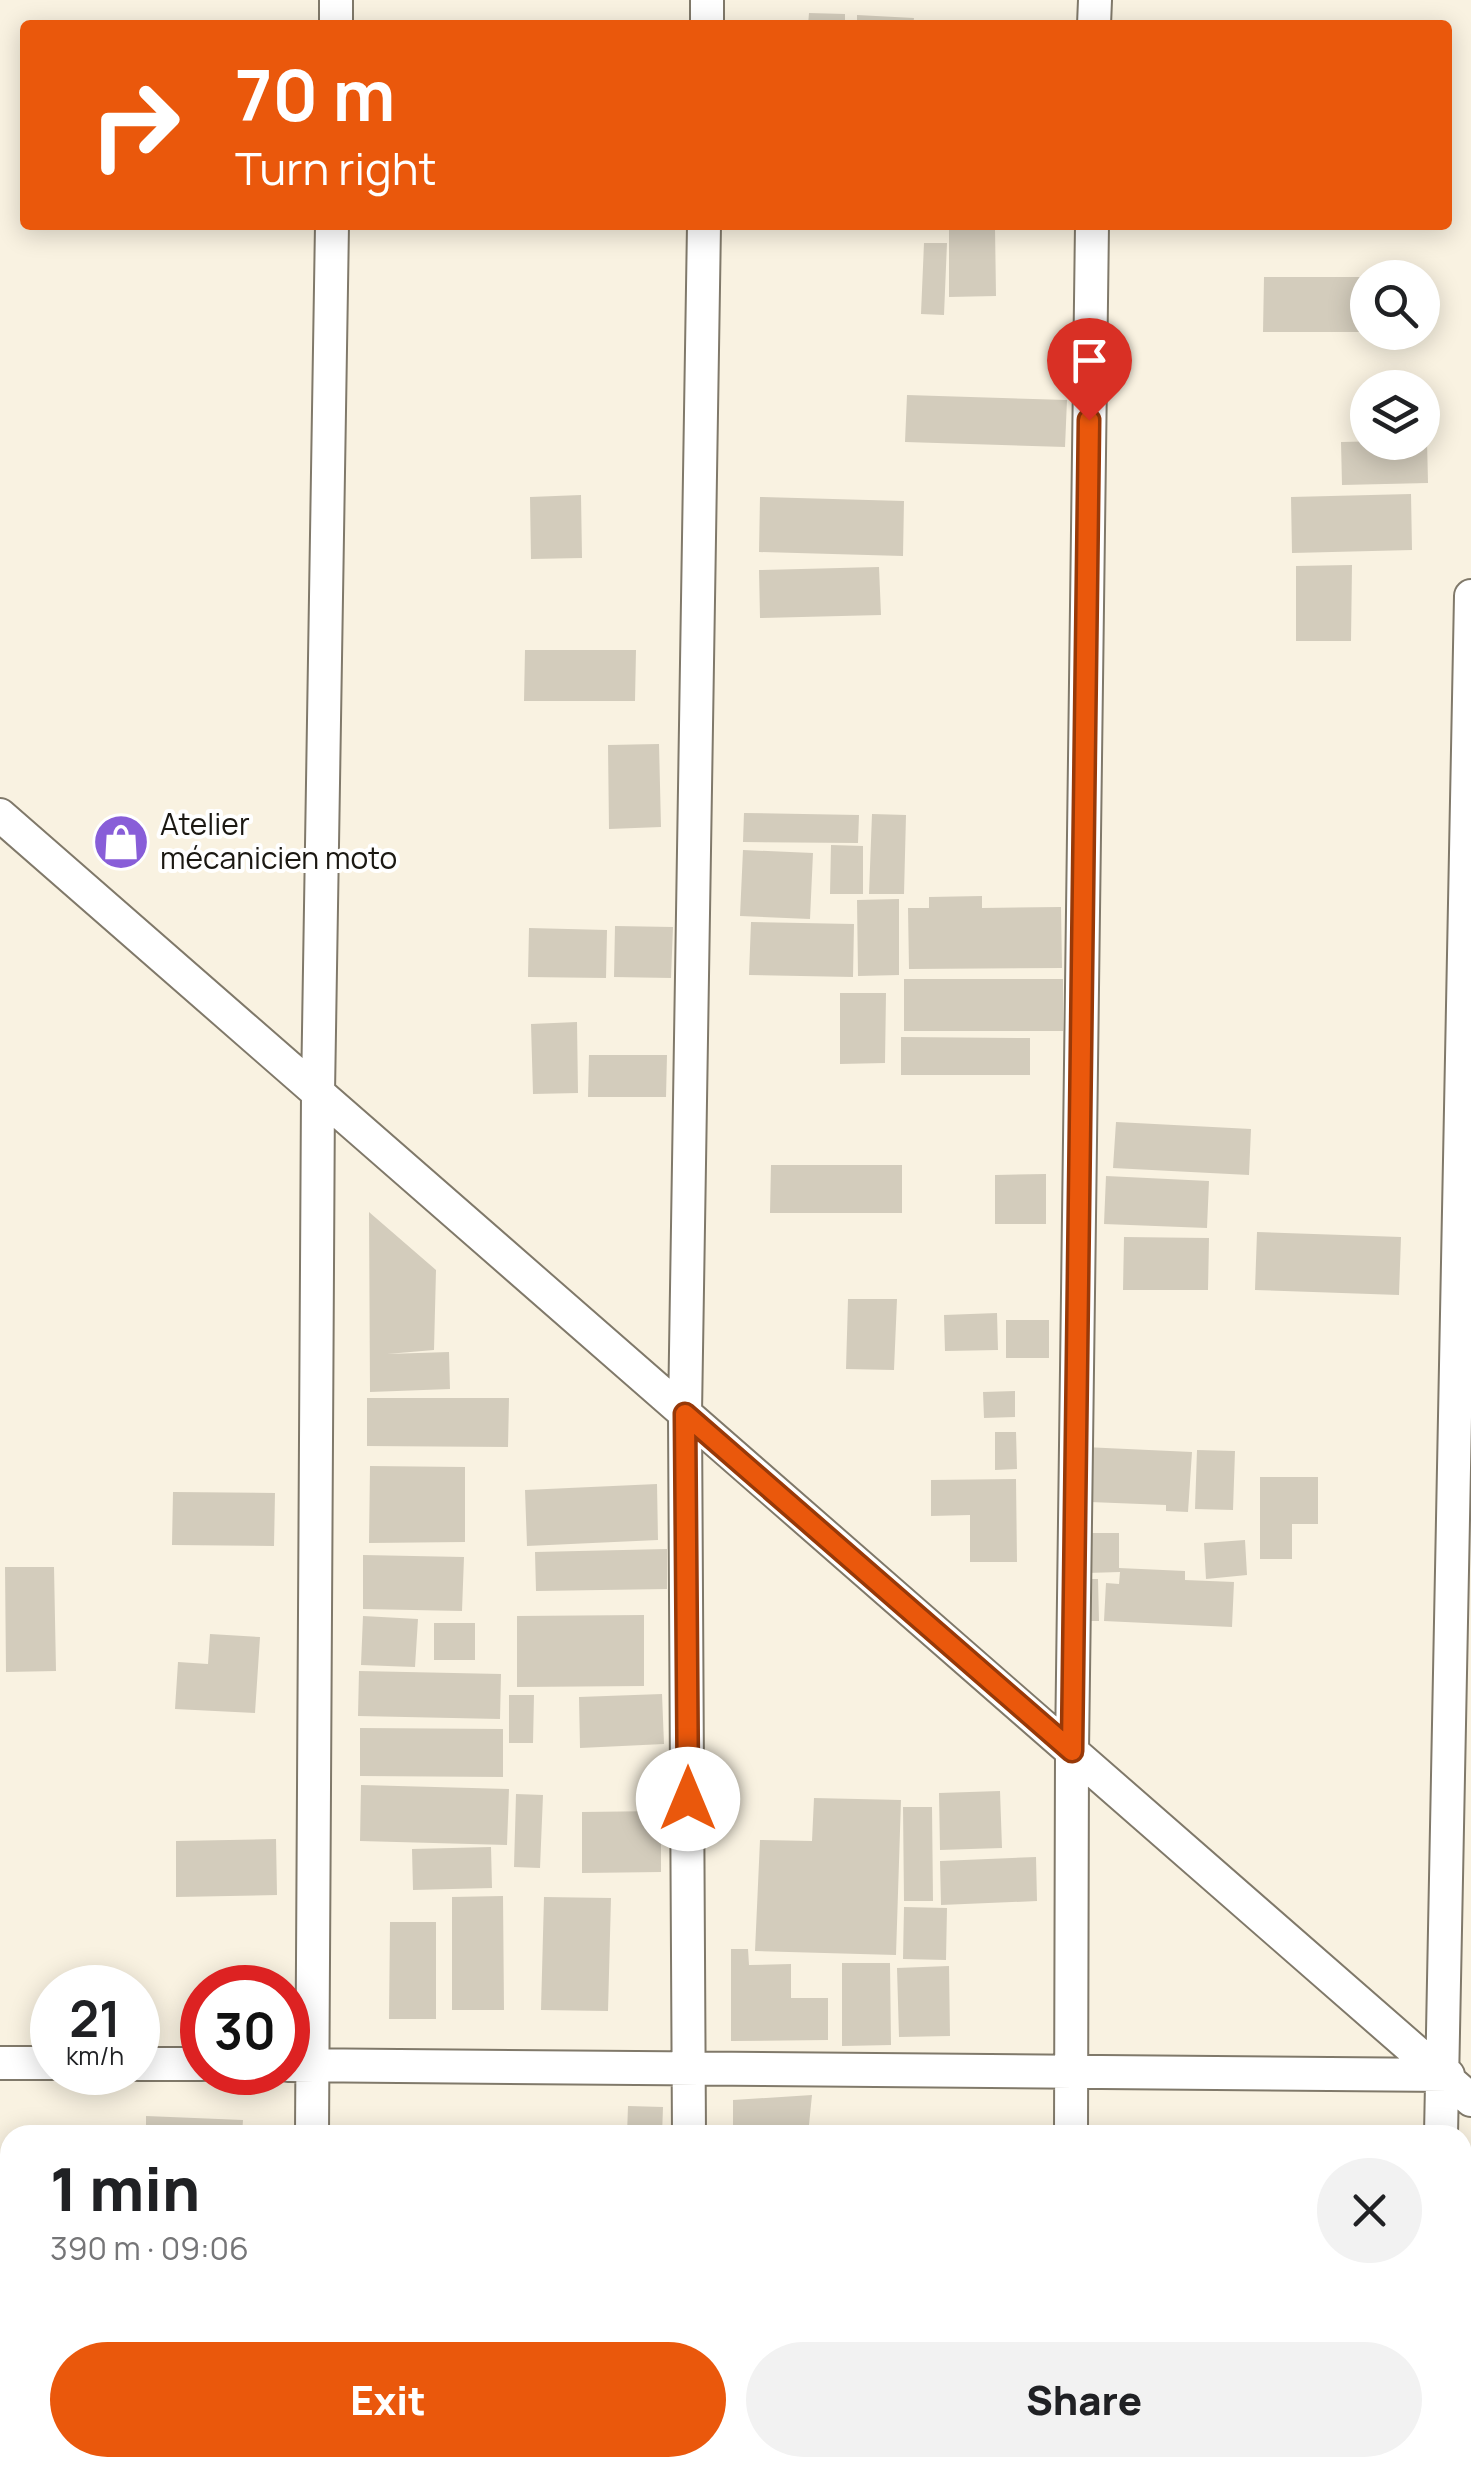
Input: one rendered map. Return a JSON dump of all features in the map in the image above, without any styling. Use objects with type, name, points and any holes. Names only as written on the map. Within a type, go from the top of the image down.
[{"type":"street","points":[[302,1965],[332,230]]},
{"type":"street","points":[[688,2125],[685,1414],[704,230]]},
{"type":"street","points":[[1071,2125],[1072,1751],[1092,230]]},
{"type":"street","points":[[1444,2125],[1457,2075],[1471,596]]},
{"type":"street","points":[[0,815],[1072,1751],[1457,2075],[1471,2100]]},
{"type":"street","points":[[0,2063],[30,2063]]},
{"type":"street","points":[[310,2065],[1457,2075]]},
{"type":"street","points":[[305,2095],[310,2125]]},
{"type":"building","points":[[809,13],[845,14],[845,20],[808,20]]},
{"type":"building","points":[[857,15],[914,18],[914,20],[857,20]]},
{"type":"building","points":[[949,230],[995,230],[996,296],[949,297]]},
{"type":"building","points":[[924,243],[947,243],[944,315],[921,314]]},
{"type":"building","points":[[1264,277],[1350,277],[1350,332],[1263,332]]},
{"type":"building","points":[[907,395],[1067,400],[1065,447],[905,442]]},
{"type":"building","points":[[1341,442],[1350,442],[1350,460],[1427,460],[1428,483],[1342,485]]},
{"type":"building","points":[[1411,494],[1412,550],[1292,553],[1291,497]]},
{"type":"building","points":[[581,495],[582,558],[531,559],[530,497]]},
{"type":"building","points":[[760,497],[904,501],[903,556],[759,552]]},
{"type":"building","points":[[1352,565],[1351,641],[1296,641],[1296,566]]},
{"type":"building","points":[[879,567],[881,615],[760,618],[759,570]]},
{"type":"building","points":[[525,650],[636,650],[635,701],[524,701]]},
{"type":"building","points":[[659,744],[661,827],[609,829],[608,745]]},
{"type":"building","points":[[744,813],[859,815],[858,843],[743,842]]},
{"type":"building","points":[[872,814],[906,815],[904,894],[869,894]]},
{"type":"building","points":[[831,845],[863,846],[863,894],[830,894]]},
{"type":"building","points":[[743,850],[813,853],[810,919],[740,916]]},
{"type":"building","points":[[982,896],[982,908],[1061,907],[1062,968],[909,969],[908,908],[929,908],[929,897]]},
{"type":"building","points":[[899,899],[899,975],[858,976],[857,900]]},
{"type":"building","points":[[751,922],[854,924],[853,977],[749,975]]},
{"type":"building","points":[[615,926],[673,927],[671,978],[614,977]]},
{"type":"building","points":[[529,928],[607,930],[606,978],[528,977]]},
{"type":"building","points":[[904,979],[1063,979],[1063,1031],[904,1031]]},
{"type":"building","points":[[840,993],[886,993],[885,1063],[840,1064]]},
{"type":"building","points":[[577,1022],[578,1093],[533,1094],[531,1024]]},
{"type":"building","points":[[901,1037],[1030,1038],[1030,1075],[901,1075]]},
{"type":"building","points":[[589,1055],[667,1055],[666,1097],[588,1097]]},
{"type":"building","points":[[1116,1122],[1251,1129],[1249,1175],[1113,1168]]},
{"type":"building","points":[[771,1165],[902,1165],[902,1213],[770,1213]]},
{"type":"building","points":[[1046,1174],[1046,1224],[995,1224],[995,1175]]},
{"type":"building","points":[[1106,1176],[1209,1181],[1207,1228],[1104,1224]]},
{"type":"building","points":[[369,1212],[436,1270],[434,1350],[387,1354],[449,1352],[450,1389],[370,1392]]},
{"type":"building","points":[[1257,1232],[1401,1237],[1399,1295],[1255,1290]]},
{"type":"building","points":[[1124,1237],[1209,1238],[1208,1290],[1123,1290]]},
{"type":"building","points":[[848,1299],[897,1299],[894,1370],[846,1369]]},
{"type":"building","points":[[997,1313],[998,1350],[945,1351],[944,1315]]},
{"type":"building","points":[[1006,1320],[1049,1320],[1049,1358],[1006,1358]]},
{"type":"building","points":[[1015,1391],[1015,1417],[984,1418],[983,1392]]},
{"type":"building","points":[[367,1398],[509,1398],[508,1447],[367,1446]]},
{"type":"building","points":[[995,1432],[1016,1432],[1017,1469],[995,1470]]},
{"type":"building","points":[[1084,1447],[1192,1452],[1188,1512],[1166,1511],[1166,1505],[1090,1502]]},
{"type":"building","points":[[1197,1450],[1235,1451],[1233,1510],[1195,1509]]},
{"type":"building","points":[[370,1466],[465,1467],[465,1542],[369,1543]]},
{"type":"building","points":[[1260,1477],[1318,1477],[1318,1524],[1292,1524],[1292,1559],[1260,1559]]},
{"type":"building","points":[[1016,1479],[1017,1562],[970,1562],[970,1515],[931,1516],[931,1480]]},
{"type":"building","points":[[657,1484],[658,1540],[527,1546],[525,1490]]},
{"type":"building","points":[[173,1492],[275,1493],[274,1546],[172,1545]]},
{"type":"building","points":[[1087,1533],[1119,1533],[1119,1568],[1185,1571],[1185,1580],[1234,1582],[1232,1627],[1104,1621],[1106,1583],[1119,1584],[1120,1572],[1087,1573]]},
{"type":"building","points":[[1245,1540],[1247,1575],[1206,1579],[1204,1543]]},
{"type":"building","points":[[667,1549],[667,1589],[536,1591],[535,1552]]},
{"type":"building","points":[[363,1555],[464,1557],[462,1611],[363,1609]]},
{"type":"building","points":[[5,1567],[54,1567],[56,1671],[6,1672]]},
{"type":"building","points":[[1082,1579],[1098,1579],[1099,1621],[1083,1621]]},
{"type":"building","points":[[644,1615],[644,1686],[517,1687],[517,1616]]},
{"type":"building","points":[[363,1616],[418,1619],[415,1667],[361,1665]]},
{"type":"building","points":[[434,1623],[475,1623],[475,1660],[434,1660]]},
{"type":"building","points":[[210,1634],[260,1637],[255,1713],[175,1709],[178,1662],[208,1664]]},
{"type":"building","points":[[359,1671],[501,1674],[500,1719],[358,1716]]},
{"type":"building","points":[[662,1694],[664,1744],[580,1748],[579,1697]]},
{"type":"building","points":[[509,1695],[534,1695],[533,1743],[509,1743]]},
{"type":"building","points":[[360,1728],[503,1729],[503,1777],[360,1776]]},
{"type":"building","points":[[361,1785],[509,1789],[507,1845],[360,1841]]},
{"type":"building","points":[[1000,1791],[1002,1848],[940,1850],[939,1793]]},
{"type":"building","points":[[516,1794],[543,1795],[540,1868],[514,1867]]},
{"type":"building","points":[[814,1798],[901,1800],[896,1955],[755,1951],[760,1840],[812,1841]]},
{"type":"building","points":[[903,1807],[932,1807],[933,1901],[904,1901]]},
{"type":"building","points":[[661,1811],[661,1872],[582,1873],[582,1812]]},
{"type":"building","points":[[276,1839],[277,1895],[176,1897],[176,1841]]},
{"type":"building","points":[[491,1847],[492,1888],[413,1890],[412,1849]]},
{"type":"building","points":[[1036,1857],[1037,1901],[941,1905],[940,1861]]},
{"type":"building","points":[[503,1896],[504,2010],[452,2010],[452,1897]]},
{"type":"building","points":[[544,1897],[611,1898],[608,2011],[541,2010]]},
{"type":"building","points":[[904,1907],[947,1908],[946,1960],[903,1959]]},
{"type":"building","points":[[390,1922],[436,1922],[436,2019],[389,2019]]},
{"type":"building","points":[[731,1949],[748,1949],[749,1965],[791,1964],[791,1998],[828,1998],[828,2040],[731,2041]]},
{"type":"building","points":[[842,1963],[890,1963],[891,2045],[842,2046]]},
{"type":"building","points":[[949,1966],[950,2036],[899,2037],[897,1968]]},
{"type":"building","points":[[812,2095],[809,2125],[733,2125],[733,2100]]},
{"type":"building","points":[[628,2106],[663,2107],[662,2125],[627,2125]]},
{"type":"building","points":[[146,2116],[243,2120],[243,2125],[146,2125]]},
{"type":"place","name":"Atelier mécanicien moto","points":[[121,842]]},
{"type":"route","points":[[688,1799],[685,1414],[1072,1751],[1089,420]]}]
